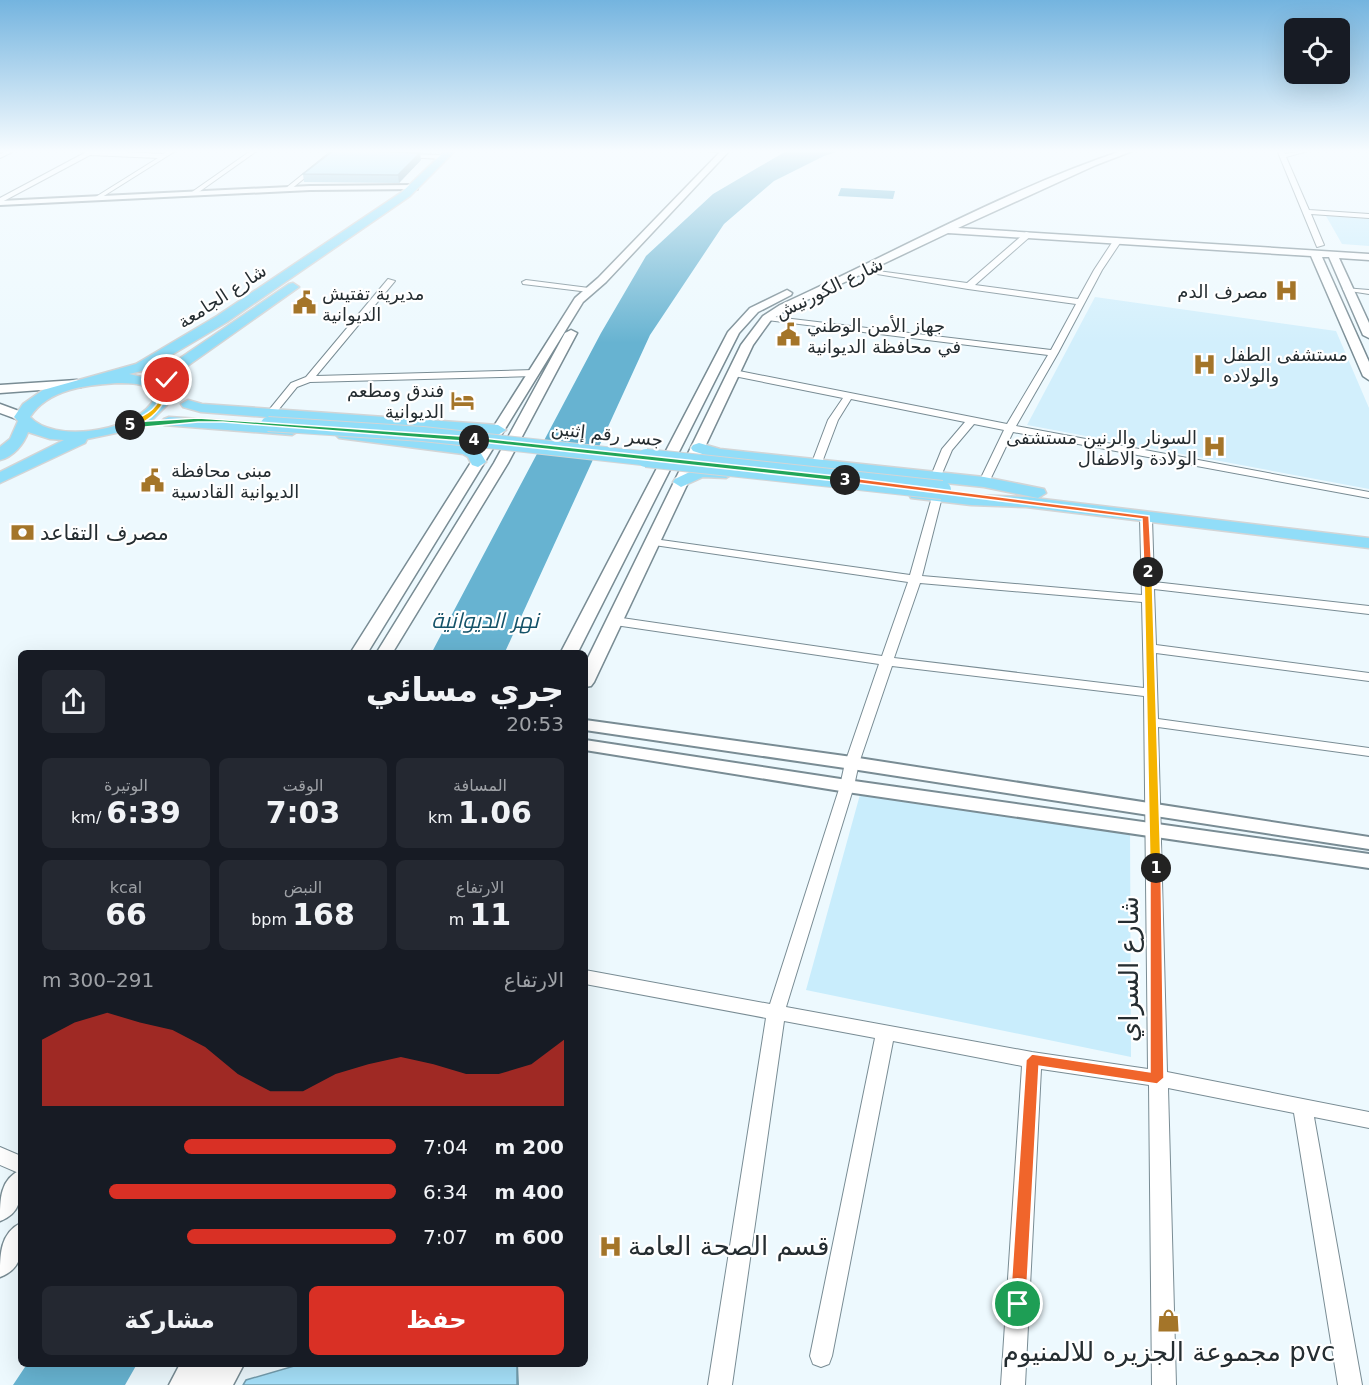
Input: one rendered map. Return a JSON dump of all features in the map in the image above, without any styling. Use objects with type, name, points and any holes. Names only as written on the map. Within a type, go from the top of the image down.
[{"type":"main road","name":"شارع الجامعة","points":[[80,383],[123,372],[157,359],[222,319],[376,215]]},
{"type":"main road","points":[[360,650],[579,300],[602,280],[664,215]]},
{"type":"main road","name":"شارع الكورنيش","points":[[588,676],[753,336],[772,314],[863,272],[970,215]]},
{"type":"main road","name":"شارع الكورنيش","points":[[570,650],[734,332],[744,319],[760,306],[866,257],[930,229],[960,222],[977,215]]},
{"type":"main road","points":[[960,222],[1160,239],[1318,249],[1369,249]]},
{"type":"main road","points":[[946,226],[1118,240],[1160,239]]},
{"type":"main road","points":[[1318,249],[1332,254],[1369,257]]},
{"type":"main road","points":[[1318,249],[1364,356],[1369,376]]},
{"type":"main road","name":"شارع الجامعة","points":[[124,427],[156,411],[162,402],[163,390],[170,374],[178,366],[345,251]]},
{"type":"main road","points":[[1332,254],[1369,335]]},
{"type":"main road","points":[[866,257],[884,261]]},
{"type":"main road","points":[[386,650],[501,463],[602,280]]},
{"type":"main road","points":[[760,306],[772,314]]},
{"type":"main road","points":[[734,332],[753,336]]},
{"type":"main road","points":[[0,389],[130,379],[146,381],[188,404],[201,408],[271,418]]},
{"type":"main road","points":[[0,455],[17,441],[26,409],[34,402],[80,383]]},
{"type":"main road","points":[[0,408],[23,420],[32,429],[57,435],[98,434]]},
{"type":"main road","points":[[0,478],[65,445],[98,434],[124,427],[170,422],[271,418],[518,432]]},
{"type":"main road","name":"جسر رقم إثنين","points":[[271,418],[937,486]]},
{"type":"main road","points":[[170,422],[315,432],[446,445],[472,451],[478,462]]},
{"type":"main road","points":[[699,448],[718,453],[816,465],[937,486],[1369,531]]},
{"type":"main road","points":[[478,462],[501,463]]},
{"type":"main road","points":[[681,482],[700,472],[937,486],[984,482],[1027,497],[1146,518],[1369,543]]},
{"type":"main road","points":[[0,1209],[18,1186]]},
{"type":"main road","points":[[0,1264],[18,1240]]},
{"type":"main road","points":[[184,1385],[195,1367]]},
{"type":"main road","points":[[216,1385],[227,1367]]},
{"type":"street","points":[[1307,215],[1318,249]]},
{"type":"street","points":[[1347,215],[1369,216]]},
{"type":"street","points":[[968,287],[1029,234]]},
{"type":"street","points":[[984,482],[1010,428],[1054,353],[1098,270],[1118,240]]},
{"type":"street","points":[[863,272],[1081,302]]},
{"type":"street","points":[[309,379],[391,281]]},
{"type":"street","points":[[526,282],[589,290]]},
{"type":"street","points":[[1347,290],[1369,292]]},
{"type":"street","points":[[772,314],[1054,353]]},
{"type":"street","points":[[271,418],[294,385],[309,379],[534,373]]},
{"type":"street","points":[[734,373],[971,421],[1369,495]]},
{"type":"street","points":[[816,465],[833,420],[848,397]]},
{"type":"street","points":[[720,1385],[776,1012],[847,786],[852,763],[915,579],[946,449],[971,421]]},
{"type":"street","name":"شارع السراي","points":[[1146,518],[1155,811],[1157,1078],[1164,1385]]},
{"type":"street","points":[[654,542],[915,579],[1148,592],[1369,610]]},
{"type":"street","points":[[615,621],[887,661],[1152,693]]},
{"type":"street","points":[[1151,648],[1369,676]]},
{"type":"street","points":[[1153,722],[1369,752]]},
{"type":"street","points":[[588,725],[852,763],[1369,843]]},
{"type":"street","points":[[588,745],[847,786],[1369,861]]},
{"type":"street","points":[[588,978],[1032,1060],[1157,1078],[1369,1120]]},
{"type":"street","points":[[821,1356],[885,1033]]},
{"type":"street","points":[[1013,1385],[1032,1060]]},
{"type":"street","points":[[1303,1108],[1350,1385]]},
{"type":"street","points":[[0,1156],[18,1164]]},
{"type":"shaded area","points":[[1326,216],[1369,219],[1369,246],[1342,244]]},
{"type":"shaded area","name":"مستشفى الطفل والولاده","points":[[1095,297],[1336,331],[1369,408],[1369,489],[1027,425]]},
{"type":"shaded area","points":[[861,791],[1130,825],[1131,1057],[806,990]]},
{"type":"water","name":"نهر الديوانية","points":[[691,215],[735,215],[724,224],[650,335],[506,650],[433,650],[601,333],[646,256]]},
{"type":"water","points":[[25,1367],[135,1367],[125,1385],[13,1385]]},
{"type":"building","points":[[291,1367],[517,1367],[517,1385],[243,1385],[246,1380]]},
{"type":"place","name":"مصرف الدم","points":[[1286,291]]},
{"type":"place","name":"مديرية تفتيش الديوانية","points":[[304,303]]},
{"type":"place","name":"جهاز الأمن الوطني في محافظة الديوانية","points":[[789,335]]},
{"type":"place","name":"مستشفى الطفل والولاده","points":[[1205,364]]},
{"type":"place","name":"فندق ومطعم الديوانية","points":[[462,400]]},
{"type":"place","name":"السونار والرنين مستشفى الولادة والاطفال","points":[[1215,447]]},
{"type":"place","name":"مبنى محافظة الديوانية القادسية","points":[[153,480]]},
{"type":"place","name":"مصرف التقاعد","points":[[22,533]]},
{"type":"place","name":"قسم الصحة العامة","points":[[610,1246]]},
{"type":"place","name":"مجموعة الجزيره للالمنيوم pvc","points":[[1169,1321]]},
{"type":"route","points":[[167,380],[162,388],[164,396],[162,402],[156,411],[124,427],[223,420],[423,434],[942,490],[1146,518],[1153,722],[1157,1078],[1032,1060],[1018,1304]]}]
